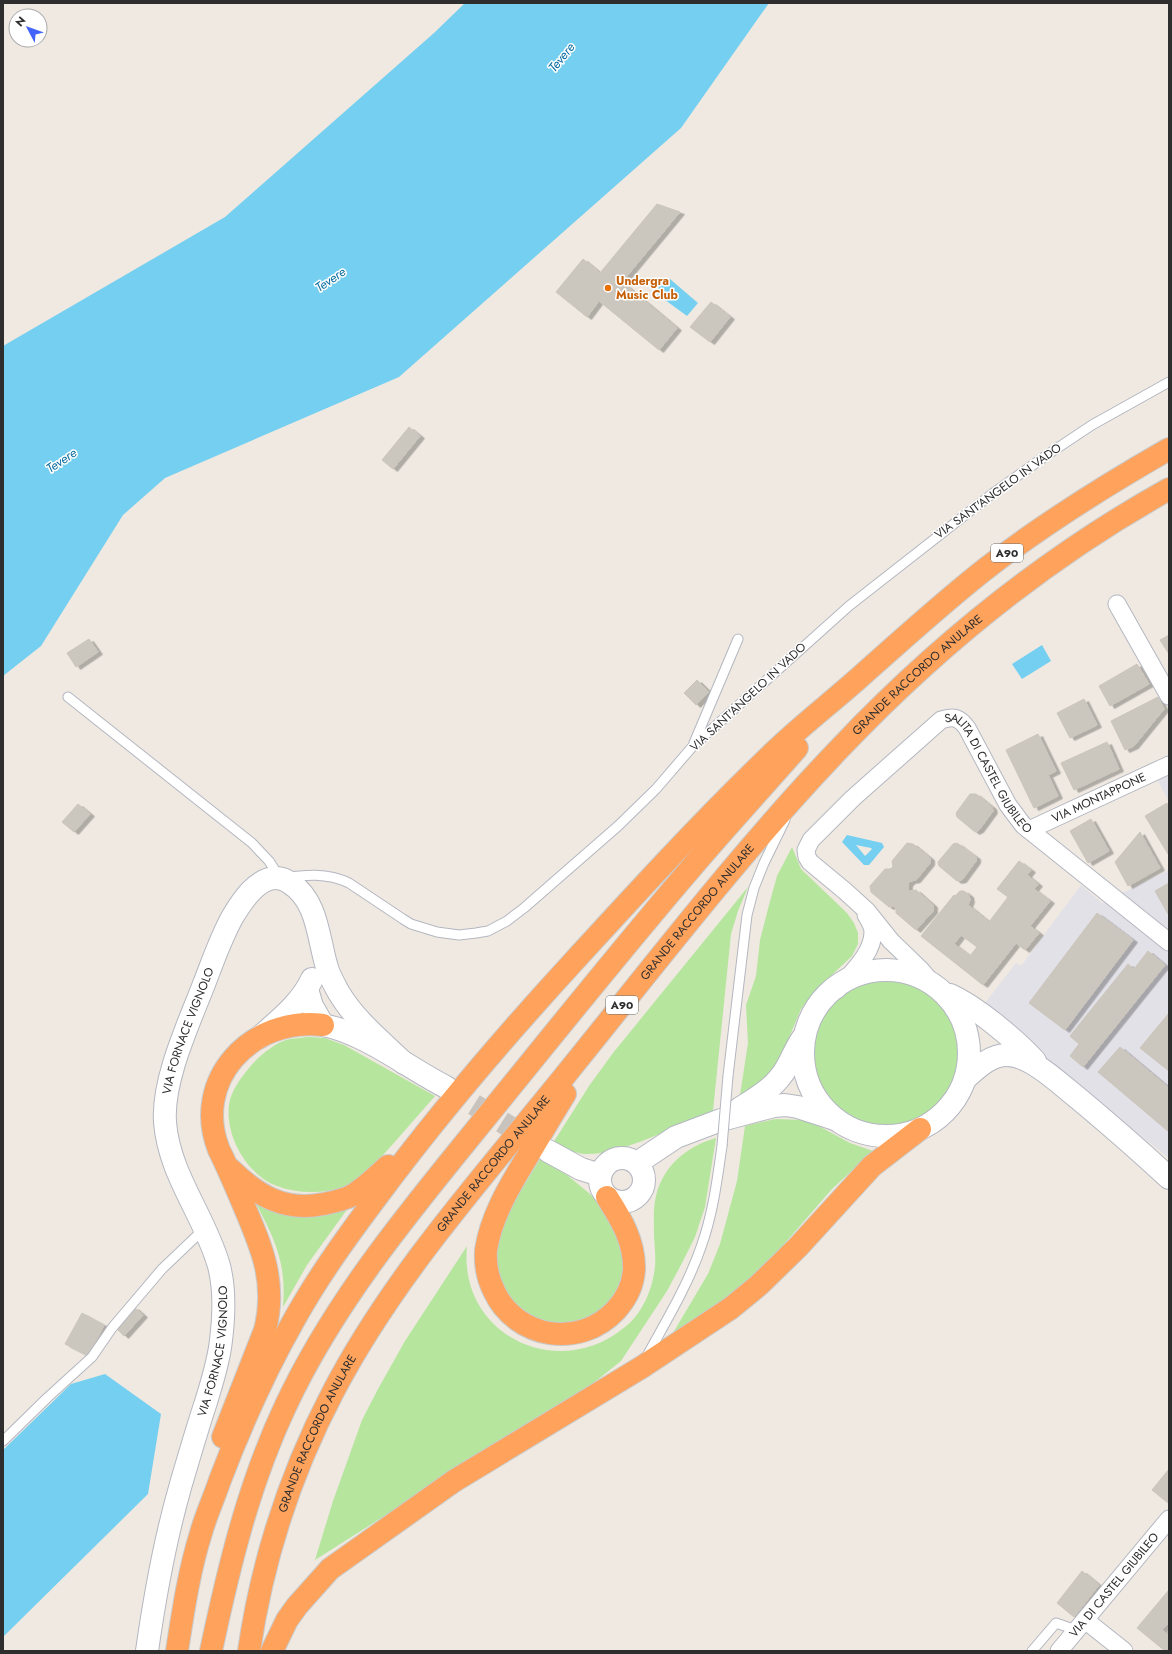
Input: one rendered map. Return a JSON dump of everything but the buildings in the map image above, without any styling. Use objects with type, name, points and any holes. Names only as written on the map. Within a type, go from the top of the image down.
[{"type":"highway","name":"A90","points":[[211,1651],[230,1565],[257,1475],[270,1440],[296,1384],[322,1335],[344,1302],[428,1190],[558,1029],[692,867],[860,677],[939,606],[1040,529],[1091,495],[1169,449]]},
{"type":"highway","name":"GRANDE RACCORDO ANULARE","points":[[249,1651],[262,1581],[270,1552],[292,1488],[318,1422],[354,1354],[397,1289],[446,1224],[725,879],[839,748],[879,708],[966,629],[1057,560],[1124,515],[1169,489]]},
{"type":"highway","points":[[200,1533],[246,1417],[293,1320],[342,1243],[424,1134],[526,1013],[658,870],[775,751],[804,724],[860,677]]},
{"type":"highway","points":[[177,1651],[185,1603],[215,1461],[234,1407],[265,1330],[269,1307],[268,1279],[262,1249],[216,1142],[212,1127],[212,1109],[216,1090],[223,1073],[233,1058],[246,1046],[260,1037],[288,1026],[310,1024],[323,1025]]},
{"type":"highway","points":[[605,1026],[511,1185],[499,1207],[490,1232],[486,1252],[490,1280],[498,1301],[514,1318],[522,1324],[531,1329],[549,1334],[578,1332],[593,1327],[604,1321],[624,1300],[632,1282],[634,1270],[633,1256],[626,1228],[607,1197]]},
{"type":"highway","points":[[272,1651],[294,1611],[330,1569],[454,1481],[642,1366],[731,1308],[750,1293],[798,1247],[872,1166],[920,1129]]},
{"type":"highway","points":[[227,1166],[248,1186],[265,1196],[283,1204],[315,1206],[336,1202],[352,1195],[369,1183],[424,1134]]},
{"type":"street","points":[[1117,604],[1169,696]]},
{"type":"street","name":"SALITA DI CASTEL GIUBILEO","points":[[1042,1070],[1028,1053],[987,1020],[963,1002],[936,987],[920,969],[894,945],[872,916],[810,862],[807,857],[806,850],[811,840],[853,798],[941,720],[951,717],[958,718],[967,728],[1008,805],[1018,819],[1029,830],[1169,942]]},
{"type":"street","name":"VIA MONTAPPONE","points":[[1029,830],[1169,765]]},
{"type":"street","points":[[280,878],[293,885],[303,893],[307,899],[319,934],[326,967],[350,1010],[404,1064]]},
{"type":"street","name":"VIA FORNACE VIGNOLO","points":[[146,1651],[160,1571],[173,1515],[216,1367],[221,1344],[223,1312],[221,1279],[214,1251],[174,1167],[169,1151],[164,1121],[168,1090],[176,1058],[219,945],[233,916],[247,896],[256,887],[269,879],[280,878]]},
{"type":"street","name":"SALITA DI CASTEL GIUBILEO","points":[[837,990],[865,955],[873,937],[871,925],[861,906]]},
{"type":"street","points":[[260,1037],[296,1003],[307,989],[316,964],[319,934]]},
{"type":"street","points":[[637,1164],[676,1137],[721,1120],[774,1106],[785,1105],[798,1107],[840,1120],[862,1131],[881,1136],[907,1134],[920,1129],[948,1108],[965,1079],[970,1053],[967,1030],[961,1016],[936,987],[909,973],[884,969],[861,975],[837,990],[817,1011],[809,1023],[804,1037],[786,1068],[772,1086],[721,1120]]},
{"type":"street","points":[[307,989],[312,1006],[323,1025],[340,1029],[355,1035],[446,1088]]},
{"type":"street","points":[[804,1037],[802,1064],[810,1087],[822,1106],[840,1120]]},
{"type":"street","name":"SALITA DI CASTEL GIUBILEO","points":[[965,1079],[989,1060],[1006,1055],[1024,1060],[1042,1070],[1131,1142],[1169,1178]]},
{"type":"street","name":"SALITA DI CASTEL GIUBILEO","points":[[1131,1142],[1169,1164]]},
{"type":"street","points":[[548,1151],[572,1165],[600,1175]]},
{"type":"street","points":[[618,1158],[625,1158],[637,1164],[644,1178],[641,1191],[637,1197],[631,1201],[619,1203],[607,1197],[600,1186],[600,1175],[606,1164],[618,1158]]},
{"type":"street","name":"VIA DI CASTEL GIUBILEO","points":[[1059,1651],[1169,1519]]},
{"type":"street","points":[[1081,1625],[1124,1651]]},
{"type":"lane","name":"VIA SANT'ANGELO IN VADO","points":[[280,878],[312,874],[325,875],[349,883],[403,919],[430,931],[459,935],[488,931],[499,926],[516,915],[613,830],[656,789],[693,746],[837,615],[992,494],[1076,436],[1169,382]]},
{"type":"lane","points":[[693,746],[738,639]]},
{"type":"lane","points":[[68,697],[252,843],[269,861],[280,878]]},
{"type":"lane","points":[[642,1366],[691,1273],[701,1248],[715,1199],[747,915],[754,888],[764,863],[797,795]]},
{"type":"lane","points":[[3,1441],[92,1357],[112,1328],[162,1269],[204,1229]]},
{"type":"lane","points":[[1032,1651],[1056,1623],[1081,1625]]},
{"type":"shaded area","points":[[1169,774],[1169,802],[1157,779]]},
{"type":"shaded area","points":[[1169,870],[1169,1158],[1039,1056],[985,1003],[1016,963],[1021,966],[1081,885],[1102,903]]},
{"type":"green space","points":[[792,847],[801,869],[847,913],[854,923],[858,933],[858,944],[852,956],[817,989],[801,1009],[778,1064],[755,1091],[740,1095],[748,1043],[746,1005],[756,976],[760,940],[777,876]]},
{"type":"green space","points":[[748,887],[738,911],[731,934],[713,1111],[632,1145],[615,1150],[585,1154],[577,1153],[553,1143],[589,1086],[613,1053]]},
{"type":"green space","points":[[879,979],[893,979],[914,985],[926,991],[938,1000],[947,1012],[956,1031],[959,1052],[956,1073],[947,1092],[938,1104],[926,1113],[907,1122],[893,1125],[879,1125],[858,1119],[846,1113],[834,1104],[825,1092],[816,1073],[813,1059],[813,1045],[819,1024],[825,1012],[834,1000],[846,991],[865,982]]},
{"type":"green space","points":[[308,1037],[325,1038],[344,1045],[435,1096],[366,1173],[353,1183],[346,1186],[320,1192],[303,1192],[285,1189],[266,1181],[256,1173],[240,1153],[231,1129],[229,1117],[230,1100],[236,1085],[257,1059],[267,1050],[279,1043],[290,1039]]},
{"type":"green space","points":[[775,1119],[803,1120],[815,1124],[850,1143],[873,1151],[832,1189],[772,1258],[740,1290],[670,1338],[708,1274],[720,1244],[737,1181],[745,1126]]},
{"type":"green space","points":[[716,1138],[705,1207],[695,1237],[667,1291],[621,1361],[591,1385],[315,1560],[333,1501],[362,1420],[405,1341],[467,1246],[468,1277],[478,1304],[495,1326],[518,1341],[543,1349],[571,1350],[599,1343],[625,1327],[637,1315],[646,1300],[652,1283],[655,1266],[654,1205],[659,1185],[664,1175],[686,1152],[695,1146]]},
{"type":"green space","points":[[540,1159],[567,1175],[590,1194],[609,1215],[622,1236],[625,1281],[607,1307],[580,1323],[542,1324],[514,1305],[499,1279],[496,1256],[498,1241],[509,1212]]},
{"type":"green space","points":[[252,1196],[351,1204],[307,1265],[283,1307],[283,1275],[277,1249]]},
{"type":"water","name":"Tevere","points":[[465,3],[769,3],[681,128],[399,377],[165,478],[123,515],[41,646],[3,676],[3,346],[225,217],[434,33]]},
{"type":"water","points":[[670,279],[698,303],[687,316],[657,294],[660,283],[665,283]]},
{"type":"water","points":[[1042,645],[1051,661],[1022,679],[1012,664]]},
{"type":"water","points":[[847,835],[882,843],[884,847],[869,865],[864,865],[842,842]],"holes":[[[856,845],[872,849],[865,856]]]},
{"type":"water","points":[[105,1374],[161,1414],[148,1494],[3,1637],[3,1450],[71,1384]]},
{"type":"tunnel","points":[[446,1087],[534,1142]]},
{"type":"place","name":"Undergra Music Club","points":[[608,288]]}]
